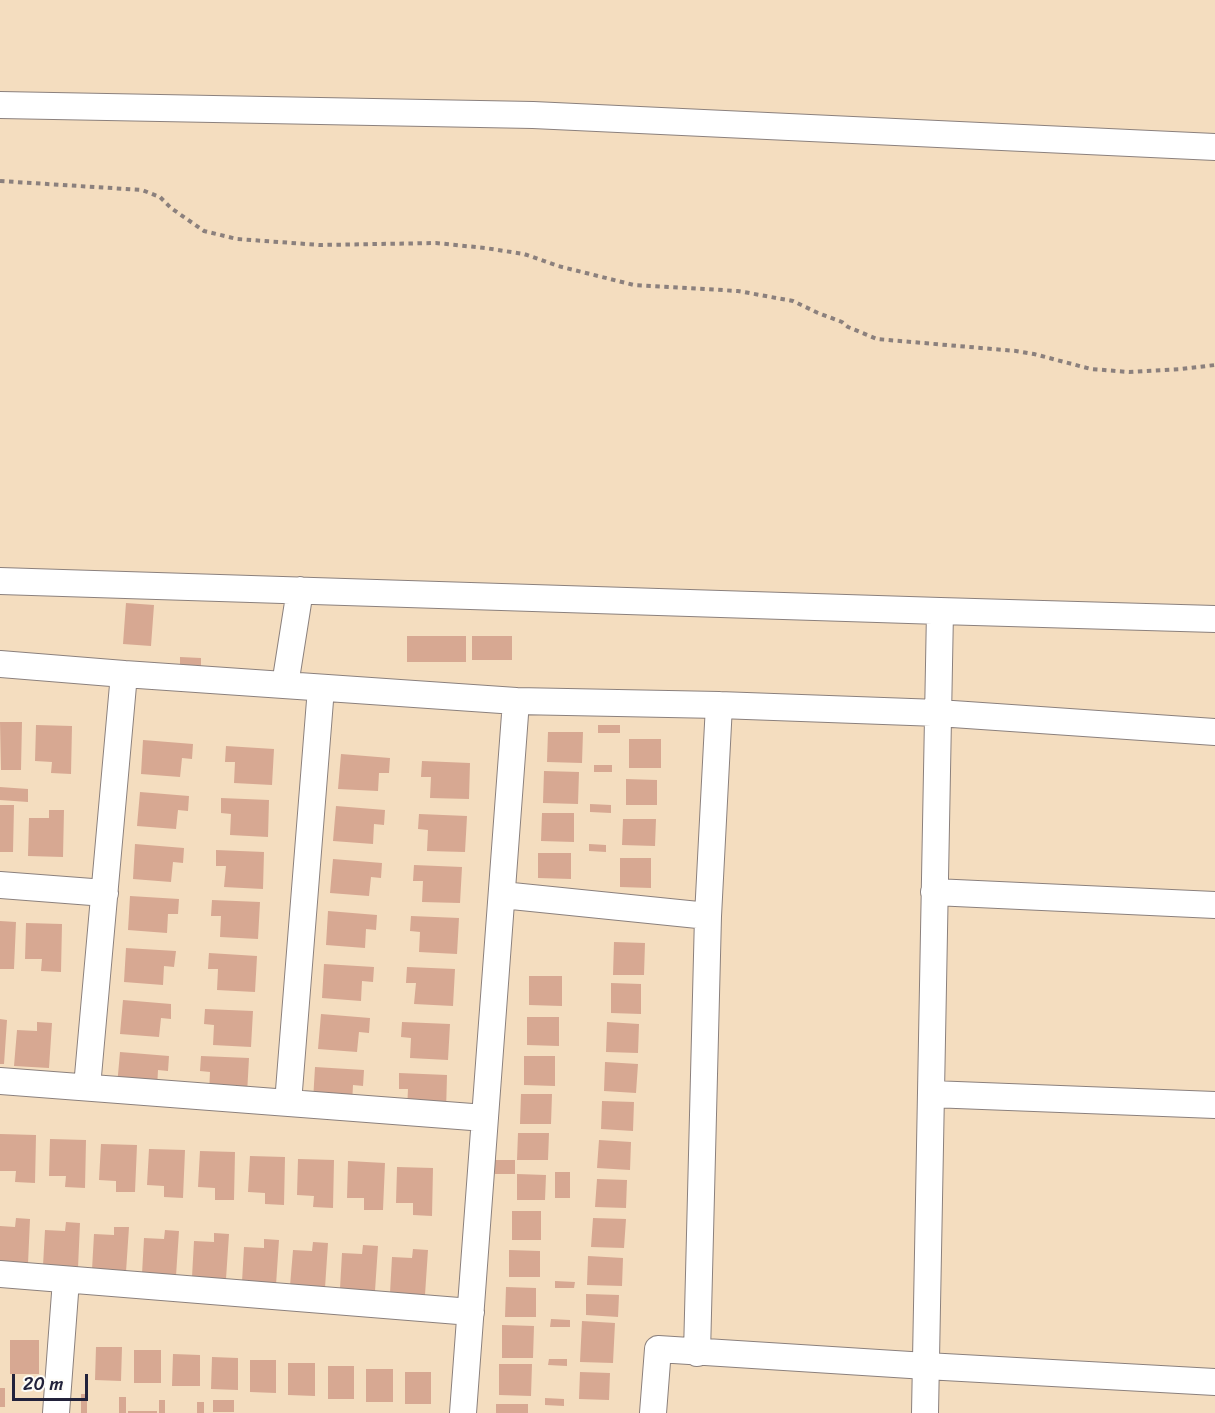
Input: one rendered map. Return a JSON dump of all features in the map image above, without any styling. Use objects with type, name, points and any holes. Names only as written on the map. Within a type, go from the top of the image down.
[{"type":"street","points":[[0,105],[533,115],[1215,147]]},
{"type":"street","points":[[0,580],[1215,619]]},
{"type":"street","points":[[285,686],[300,590]]},
{"type":"street","points":[[925,1413],[940,611]]},
{"type":"street","points":[[0,664],[516,701],[938,713],[1215,732]]},
{"type":"street","points":[[87,1087],[124,674]]},
{"type":"street","points":[[288,1103],[321,688]]},
{"type":"street","points":[[463,1413],[516,701]]},
{"type":"street","points":[[697,1353],[708,916],[719,705]]},
{"type":"street","points":[[0,885],[105,893]]},
{"type":"street","points":[[934,892],[1215,905]]},
{"type":"street","points":[[502,895],[708,916]]},
{"type":"street","points":[[0,1081],[485,1118]]},
{"type":"street","points":[[931,1094],[1215,1106]]},
{"type":"street","points":[[0,1274],[471,1312]]},
{"type":"street","points":[[56,1413],[66,1280]]},
{"type":"street","points":[[653,1413],[658,1349],[1215,1382]]},
{"type":"path","points":[[0,181],[142,190],[160,197],[171,208],[204,231],[237,240],[320,245],[436,243],[456,245],[524,254],[558,266],[634,285],[738,291],[793,301],[877,339],[1016,351],[1091,369],[1129,372],[1215,365]]},
{"type":"building","points":[[126,603],[154,605],[151,646],[123,644]]},
{"type":"building","points":[[407,636],[466,636],[466,662],[407,662]]},
{"type":"building","points":[[472,636],[512,636],[512,660],[472,660]]},
{"type":"building","points":[[180,657],[201,658],[201,669],[180,668]]},
{"type":"building","points":[[0,722],[22,722],[21,770],[1,770]]},
{"type":"building","points":[[36,725],[72,726],[71,774],[51,773],[52,762],[35,761]]},
{"type":"building","points":[[598,725],[620,725],[620,733],[598,733]]},
{"type":"building","points":[[548,732],[583,732],[582,763],[547,762]]},
{"type":"building","points":[[629,739],[661,739],[661,768],[629,768]]},
{"type":"building","points":[[143,740],[193,744],[192,759],[182,758],[180,777],[141,774]]},
{"type":"building","points":[[226,746],[274,749],[272,785],[234,783],[235,762],[225,762]]},
{"type":"building","points":[[341,754],[390,758],[389,773],[379,773],[378,791],[338,789]]},
{"type":"building","points":[[422,761],[470,763],[469,799],[430,798],[431,777],[421,777]]},
{"type":"building","points":[[594,765],[612,765],[612,772],[594,772]]},
{"type":"building","points":[[544,771],[579,772],[578,804],[543,803]]},
{"type":"building","points":[[626,779],[657,780],[657,805],[626,805]]},
{"type":"building","points":[[0,787],[28,789],[28,802],[0,800]]},
{"type":"building","points":[[140,792],[189,796],[188,811],[178,810],[176,829],[137,826]]},
{"type":"building","points":[[221,798],[269,800],[268,837],[230,835],[231,814],[221,813]]},
{"type":"building","points":[[590,804],[611,805],[611,813],[590,812]]},
{"type":"building","points":[[0,805],[14,805],[13,852],[0,852]]},
{"type":"building","points":[[336,806],[385,810],[384,825],[374,824],[373,844],[333,841]]},
{"type":"building","points":[[49,810],[64,810],[63,857],[28,856],[29,818],[49,818]]},
{"type":"building","points":[[542,813],[574,813],[574,842],[541,841]]},
{"type":"building","points":[[419,814],[467,816],[465,852],[427,851],[428,830],[418,829]]},
{"type":"building","points":[[623,819],[656,819],[655,846],[622,845]]},
{"type":"building","points":[[135,844],[184,848],[183,863],[173,862],[171,882],[133,879]]},
{"type":"building","points":[[589,844],[606,845],[606,852],[589,851]]},
{"type":"building","points":[[216,850],[264,852],[263,889],[224,887],[226,866],[216,866]]},
{"type":"building","points":[[538,853],[571,853],[571,879],[538,878]]},
{"type":"building","points":[[620,858],[651,858],[651,888],[620,887]]},
{"type":"building","points":[[333,859],[382,863],[381,878],[371,877],[369,896],[330,893]]},
{"type":"building","points":[[414,865],[462,867],[460,903],[422,902],[423,881],[413,881]]},
{"type":"building","points":[[130,896],[179,899],[178,914],[168,914],[167,933],[128,930]]},
{"type":"building","points":[[212,900],[260,902],[258,939],[220,937],[221,916],[211,916]]},
{"type":"building","points":[[328,911],[377,915],[376,930],[366,929],[365,948],[326,945]]},
{"type":"building","points":[[411,916],[459,918],[457,954],[419,952],[420,932],[410,931]]},
{"type":"building","points":[[0,921],[16,922],[14,969],[0,969]]},
{"type":"building","points":[[26,923],[62,924],[61,972],[41,971],[42,959],[25,959]]},
{"type":"building","points":[[614,942],[645,943],[644,975],[613,975]]},
{"type":"building","points":[[126,948],[176,951],[174,967],[164,966],[163,985],[124,982]]},
{"type":"building","points":[[209,953],[257,956],[255,992],[217,990],[218,969],[208,969]]},
{"type":"building","points":[[324,964],[374,967],[373,982],[362,981],[361,1001],[322,998]]},
{"type":"building","points":[[407,967],[455,969],[453,1006],[414,1004],[416,983],[406,983]]},
{"type":"building","points":[[529,976],[562,976],[562,1006],[529,1005]]},
{"type":"building","points":[[611,983],[641,984],[641,1014],[611,1013]]},
{"type":"building","points":[[123,1000],[171,1004],[171,1019],[161,1018],[159,1037],[120,1034]]},
{"type":"building","points":[[205,1009],[253,1011],[251,1047],[213,1045],[214,1025],[204,1024]]},
{"type":"building","points":[[321,1014],[370,1018],[369,1033],[359,1032],[357,1052],[318,1049]]},
{"type":"building","points":[[527,1017],[559,1017],[559,1046],[527,1045]]},
{"type":"building","points":[[0,1019],[7,1020],[4,1064],[0,1064]]},
{"type":"building","points":[[37,1022],[52,1023],[49,1068],[14,1066],[17,1030],[37,1031]]},
{"type":"building","points":[[402,1022],[450,1024],[448,1060],[410,1058],[411,1038],[401,1037]]},
{"type":"building","points":[[607,1022],[639,1024],[638,1053],[606,1052]]},
{"type":"building","points":[[120,1052],[169,1056],[168,1071],[158,1070],[157,1089],[117,1086]]},
{"type":"building","points":[[201,1056],[249,1058],[247,1094],[209,1093],[210,1072],[200,1071]]},
{"type":"building","points":[[524,1056],[555,1056],[555,1086],[524,1085]]},
{"type":"building","points":[[605,1062],[638,1064],[636,1093],[604,1091]]},
{"type":"building","points":[[315,1067],[364,1070],[363,1086],[353,1085],[352,1104],[313,1101]]},
{"type":"building","points":[[399,1073],[447,1075],[446,1112],[407,1110],[408,1089],[399,1089]]},
{"type":"building","points":[[521,1094],[552,1094],[551,1124],[520,1124]]},
{"type":"building","points":[[602,1101],[634,1102],[633,1131],[601,1129]]},
{"type":"building","points":[[518,1133],[549,1133],[548,1160],[517,1160]]},
{"type":"building","points":[[0,1134],[36,1135],[35,1183],[15,1182],[16,1171],[0,1171]]},
{"type":"building","points":[[50,1139],[86,1140],[85,1188],[65,1187],[66,1176],[49,1176]]},
{"type":"building","points":[[599,1140],[631,1142],[630,1170],[597,1168]]},
{"type":"building","points":[[101,1144],[137,1145],[135,1192],[116,1192],[116,1181],[99,1180]]},
{"type":"building","points":[[149,1149],[185,1150],[183,1198],[164,1197],[164,1186],[147,1185]]},
{"type":"building","points":[[200,1151],[235,1152],[234,1200],[215,1200],[215,1188],[198,1187]]},
{"type":"building","points":[[250,1156],[285,1157],[284,1205],[265,1204],[265,1193],[248,1192]]},
{"type":"building","points":[[298,1159],[334,1160],[333,1208],[313,1207],[314,1196],[297,1195]]},
{"type":"building","points":[[495,1160],[515,1160],[515,1174],[495,1174]]},
{"type":"building","points":[[348,1161],[385,1163],[383,1210],[364,1210],[364,1198],[347,1198]]},
{"type":"building","points":[[397,1167],[433,1168],[432,1216],[413,1215],[413,1203],[396,1203]]},
{"type":"building","points":[[555,1172],[570,1172],[570,1198],[555,1198]]},
{"type":"building","points":[[517,1174],[546,1175],[545,1200],[517,1200]]},
{"type":"building","points":[[597,1179],[627,1180],[626,1208],[595,1207]]},
{"type":"building","points":[[512,1211],[541,1211],[541,1240],[512,1240]]},
{"type":"building","points":[[16,1218],[30,1219],[28,1264],[0,1262],[0,1226],[15,1227]]},
{"type":"building","points":[[593,1218],[626,1219],[624,1248],[591,1247]]},
{"type":"building","points":[[66,1222],[80,1223],[78,1268],[43,1266],[45,1230],[65,1231]]},
{"type":"building","points":[[114,1227],[129,1227],[126,1272],[92,1270],[94,1234],[114,1235]]},
{"type":"building","points":[[165,1230],[179,1231],[176,1276],[142,1274],[144,1238],[164,1239]]},
{"type":"building","points":[[214,1233],[229,1234],[226,1279],[192,1277],[194,1241],[214,1242]]},
{"type":"building","points":[[264,1239],[279,1240],[276,1285],[242,1282],[244,1247],[264,1248]]},
{"type":"building","points":[[313,1242],[328,1243],[325,1288],[290,1286],[293,1250],[312,1251]]},
{"type":"building","points":[[363,1245],[378,1246],[375,1291],[340,1289],[342,1253],[362,1254]]},
{"type":"building","points":[[413,1249],[428,1250],[425,1295],[390,1293],[392,1257],[412,1258]]},
{"type":"building","points":[[509,1250],[540,1251],[540,1277],[509,1277]]},
{"type":"building","points":[[588,1256],[623,1258],[622,1286],[587,1285]]},
{"type":"building","points":[[555,1281],[575,1282],[574,1288],[555,1288]]},
{"type":"building","points":[[506,1287],[536,1288],[536,1317],[505,1317]]},
{"type":"building","points":[[586,1294],[619,1295],[618,1317],[586,1315]]},
{"type":"building","points":[[551,1319],[570,1320],[570,1327],[550,1327]]},
{"type":"building","points":[[582,1321],[615,1323],[613,1363],[580,1362]]},
{"type":"building","points":[[502,1325],[534,1326],[533,1358],[502,1358]]},
{"type":"building","points":[[10,1340],[39,1340],[39,1374],[10,1374]]},
{"type":"building","points":[[96,1347],[122,1347],[121,1381],[95,1380]]},
{"type":"building","points":[[134,1350],[161,1350],[161,1383],[134,1383]]},
{"type":"building","points":[[173,1354],[200,1355],[200,1386],[172,1386]]},
{"type":"building","points":[[212,1357],[238,1358],[238,1390],[211,1389]]},
{"type":"building","points":[[549,1359],[567,1359],[567,1366],[548,1365]]},
{"type":"building","points":[[250,1360],[276,1360],[276,1393],[250,1392]]},
{"type":"building","points":[[288,1363],[315,1363],[315,1396],[288,1395]]},
{"type":"building","points":[[499,1364],[532,1364],[531,1396],[499,1395]]},
{"type":"building","points":[[328,1366],[354,1366],[354,1399],[328,1399]]},
{"type":"building","points":[[366,1369],[393,1369],[393,1402],[366,1402]]},
{"type":"building","points":[[405,1372],[431,1372],[431,1404],[405,1404]]},
{"type":"building","points":[[580,1372],[610,1373],[609,1400],[579,1399]]},
{"type":"building","points":[[0,1388],[5,1388],[5,1407],[0,1407]]},
{"type":"building","points":[[81,1394],[87,1394],[87,1413],[81,1413]]},
{"type":"building","points":[[119,1397],[126,1397],[126,1413],[119,1413]]},
{"type":"building","points":[[545,1398],[564,1399],[564,1406],[545,1405]]},
{"type":"building","points":[[159,1400],[165,1400],[165,1413],[159,1413]]},
{"type":"building","points":[[213,1400],[234,1400],[234,1412],[213,1412]]},
{"type":"building","points":[[197,1402],[204,1402],[204,1413],[197,1413]]},
{"type":"building","points":[[496,1404],[528,1404],[528,1413],[496,1413]]},
{"type":"building","points":[[128,1411],[157,1411],[157,1413],[128,1413]]}]
